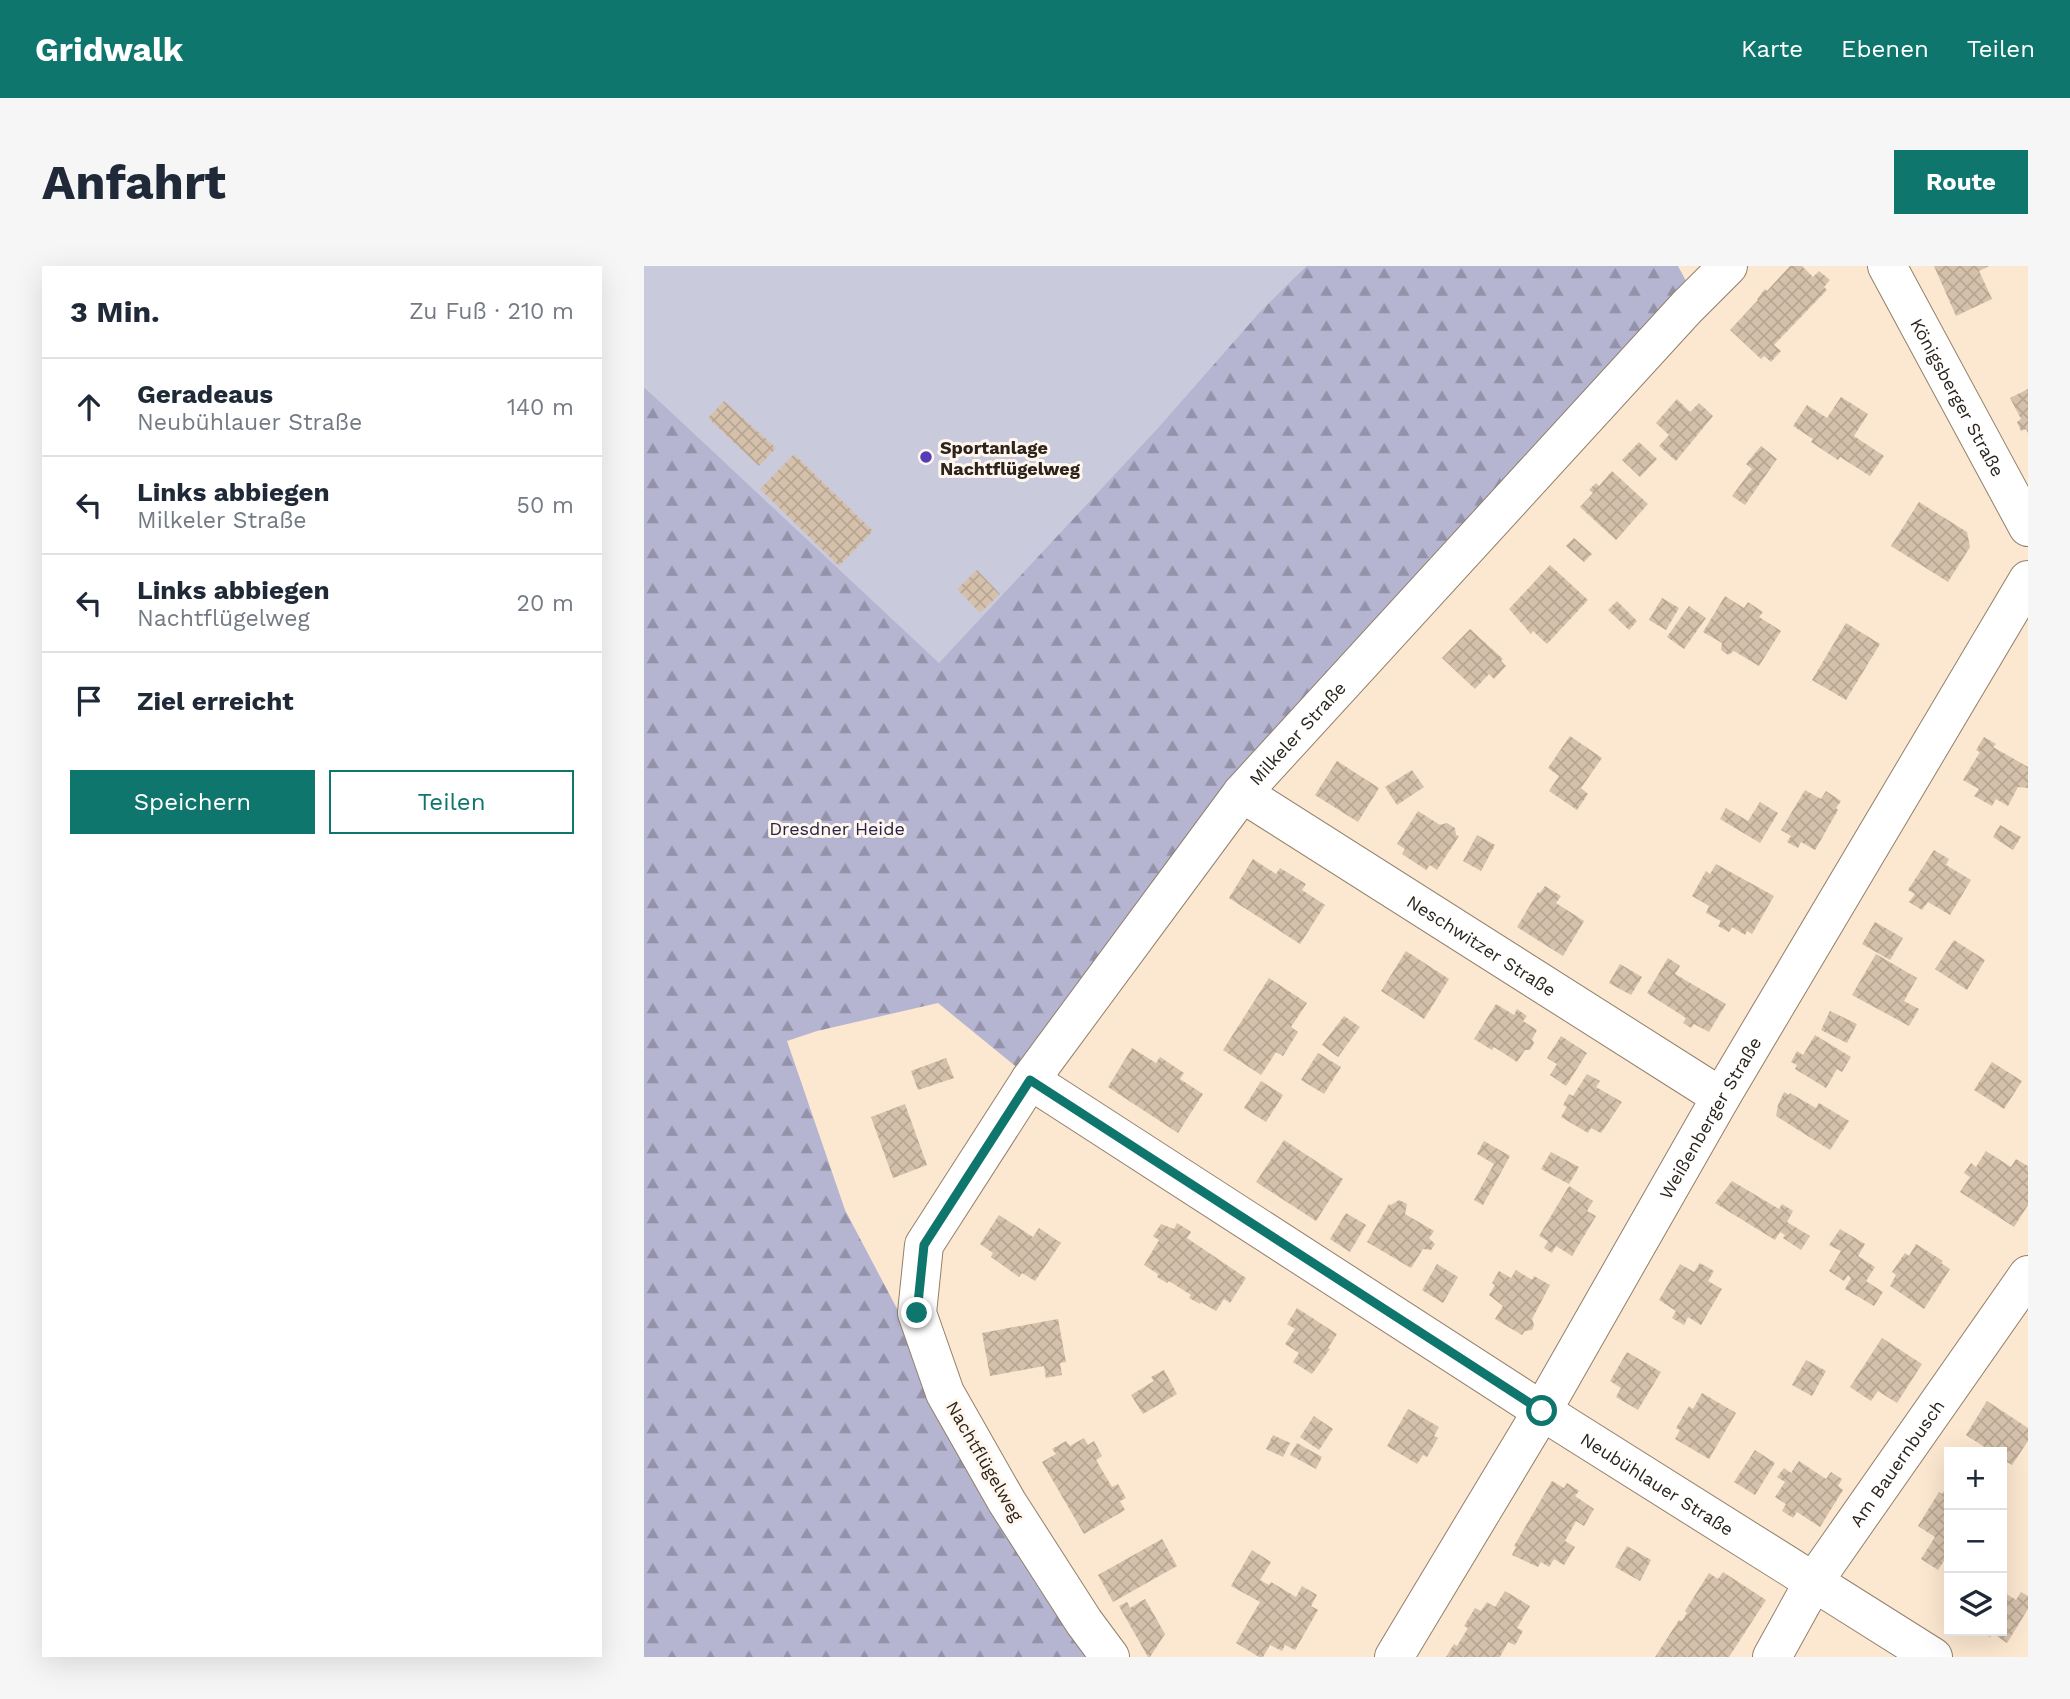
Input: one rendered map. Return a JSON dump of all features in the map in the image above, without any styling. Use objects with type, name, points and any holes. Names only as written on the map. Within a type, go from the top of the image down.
[{"type":"street","name":"Milkeler Straße","points":[[924,1245],[1030,1080],[1242,793],[1687,307],[1728,266]]},
{"type":"street","name":"Königsberger Straße","points":[[1887,266],[2028,527]]},
{"type":"street","name":"Weißenberger Straße","points":[[1394,1657],[1542,1411],[1721,1097],[2028,580]]},
{"type":"street","name":"Neschwitzer Straße","points":[[1242,793],[1721,1097]]},
{"type":"street","name":"Neubühlauer Straße","points":[[1030,1080],[1542,1411],[1933,1657]]},
{"type":"street","name":"Nachtflügelweg","points":[[924,1245],[917,1313],[945,1393],[1007,1502],[1084,1622],[1110,1657]]},
{"type":"street","name":"Am Bauernbusch","points":[[1772,1657],[1814,1581],[2027,1280]]},
{"type":"green space","name":"Dresdner Heide","points":[[1306,266],[1678,266],[1686,281],[1020,1070],[938,1003],[817,1031],[787,1041],[845,1210],[943,1396],[1096,1657],[644,1657],[644,387],[754,487],[1260,311]]},
{"type":"shaded area","name":"Sportanlage Nachtflügelweg","points":[[644,266],[1306,266],[1260,312],[1159,427],[939,663],[644,387]]},
{"type":"building","points":[[1790,266],[1802,266],[1813,277],[1819,271],[1830,280],[1824,287],[1827,290],[1774,345],[1781,351],[1771,362],[1764,356],[1761,359],[1730,330],[1765,289],[1767,291]]},
{"type":"building","points":[[1934,266],[1989,266],[1979,271],[1992,299],[1956,316]]},
{"type":"building","points":[[2028,389],[2028,433],[2026,429],[2021,431],[2017,422],[2021,419],[2010,398]]},
{"type":"building","points":[[1841,397],[1868,414],[1854,436],[1884,456],[1870,476],[1840,457],[1838,460],[1793,426],[1807,405],[1827,418]]},
{"type":"building","points":[[1677,399],[1690,412],[1699,403],[1713,416],[1676,461],[1659,446],[1669,435],[1656,423]]},
{"type":"building","points":[[724,401],[776,448],[759,466],[708,418]]},
{"type":"building","points":[[1639,442],[1657,459],[1640,477],[1622,460]]},
{"type":"building","points":[[1761,446],[1777,459],[1745,505],[1732,496],[1752,469],[1746,464]]},
{"type":"building","points":[[794,454],[873,531],[839,566],[760,489]]},
{"type":"building","points":[[1612,471],[1648,504],[1616,540],[1580,507],[1593,493],[1589,490],[1596,483],[1599,486]]},
{"type":"building","points":[[1919,502],[1967,532],[1970,547],[1948,582],[1891,546]]},
{"type":"building","points":[[1574,538],[1592,554],[1584,562],[1566,546]]},
{"type":"building","points":[[1550,565],[1588,600],[1547,644],[1533,631],[1531,634],[1509,609]]},
{"type":"building","points":[[977,570],[1000,594],[980,613],[957,589]]},
{"type":"building","points":[[1725,596],[1744,608],[1748,602],[1763,612],[1759,617],[1781,631],[1759,666],[1734,651],[1728,655],[1721,650],[1722,643],[1703,632]]},
{"type":"building","points":[[1662,598],[1679,608],[1666,630],[1649,620]]},
{"type":"building","points":[[1617,601],[1637,621],[1629,630],[1608,610]]},
{"type":"building","points":[[1689,606],[1706,618],[1684,649],[1667,637]]},
{"type":"building","points":[[1846,623],[1880,644],[1846,700],[1812,680]]},
{"type":"building","points":[[1470,629],[1503,659],[1501,661],[1506,666],[1494,679],[1489,674],[1475,689],[1442,658]]},
{"type":"building","points":[[1570,736],[1602,758],[1581,788],[1588,794],[1577,810],[1549,791],[1559,776],[1548,768]]},
{"type":"building","points":[[1984,737],[1996,744],[1993,747],[2028,767],[2028,788],[2018,787],[2008,806],[1996,799],[1992,806],[1974,796],[1979,789],[1963,780],[1980,752],[1976,750]]},
{"type":"building","points":[[1337,761],[1379,788],[1358,822],[1315,795]]},
{"type":"building","points":[[1412,770],[1424,787],[1397,805],[1385,787]]},
{"type":"building","points":[[1805,790],[1821,799],[1826,791],[1841,801],[1815,850],[1801,842],[1798,848],[1787,842],[1791,836],[1781,830]]},
{"type":"building","points":[[1760,802],[1778,813],[1760,843],[1720,819],[1726,808],[1748,821]]},
{"type":"building","points":[[1418,811],[1440,825],[1447,823],[1455,828],[1456,835],[1459,836],[1437,870],[1430,865],[1426,870],[1402,854],[1405,849],[1397,844]]},
{"type":"building","points":[[2000,825],[2021,837],[2013,850],[1993,837]]},
{"type":"building","points":[[1477,835],[1495,845],[1481,871],[1463,861]]},
{"type":"building","points":[[1934,850],[1949,859],[1946,865],[1971,880],[1950,915],[1928,902],[1922,910],[1909,902],[1915,894],[1908,890]]},
{"type":"building","points":[[1253,859],[1276,874],[1280,868],[1306,884],[1302,890],[1325,905],[1300,944],[1229,898]]},
{"type":"building","points":[[1716,864],[1774,896],[1752,934],[1747,931],[1745,935],[1732,927],[1729,932],[1718,926],[1721,921],[1706,913],[1709,906],[1692,896],[1706,871],[1710,874]]},
{"type":"building","points":[[1545,886],[1561,896],[1556,903],[1584,921],[1563,956],[1517,927],[1538,892]]},
{"type":"building","points":[[1875,922],[1903,938],[1890,960],[1862,944]]},
{"type":"building","points":[[1954,940],[1985,960],[1967,990],[1935,969]]},
{"type":"building","points":[[1406,951],[1449,979],[1424,1019],[1381,991]]},
{"type":"building","points":[[1876,954],[1917,978],[1904,1001],[1919,1009],[1909,1026],[1852,995]]},
{"type":"building","points":[[1668,958],[1680,966],[1675,974],[1726,1004],[1709,1032],[1694,1024],[1691,1028],[1683,1023],[1686,1018],[1647,993]]},
{"type":"building","points":[[1620,964],[1642,977],[1631,995],[1609,983]]},
{"type":"building","points":[[1269,978],[1307,1003],[1291,1027],[1298,1032],[1283,1056],[1276,1052],[1261,1075],[1223,1050]]},
{"type":"building","points":[[1496,1004],[1514,1015],[1517,1009],[1527,1016],[1523,1021],[1537,1030],[1530,1050],[1525,1050],[1517,1062],[1494,1047],[1492,1050],[1474,1039]]},
{"type":"building","points":[[1830,1011],[1857,1024],[1847,1043],[1821,1030]]},
{"type":"building","points":[[1344,1016],[1360,1027],[1338,1057],[1322,1045]]},
{"type":"building","points":[[1815,1035],[1851,1057],[1842,1072],[1837,1069],[1826,1088],[1795,1069],[1797,1065],[1791,1062],[1797,1051],[1803,1055]]},
{"type":"building","points":[[1561,1036],[1587,1053],[1566,1086],[1550,1075],[1557,1064],[1547,1058]]},
{"type":"building","points":[[1132,1048],[1156,1063],[1160,1057],[1184,1073],[1180,1079],[1203,1094],[1178,1133],[1108,1087]]},
{"type":"building","points":[[1318,1053],[1341,1067],[1324,1094],[1301,1080]]},
{"type":"building","points":[[946,1058],[954,1078],[918,1090],[911,1071]]},
{"type":"building","points":[[1992,1062],[2022,1081],[2004,1109],[1974,1090]]},
{"type":"building","points":[[1587,1074],[1600,1081],[1596,1087],[1622,1102],[1601,1133],[1591,1128],[1588,1133],[1561,1117],[1567,1107],[1563,1105],[1569,1094],[1573,1096]]},
{"type":"building","points":[[1261,1081],[1283,1095],[1266,1122],[1244,1108]]},
{"type":"building","points":[[1784,1092],[1816,1108],[1819,1103],[1849,1121],[1830,1150],[1776,1116]]},
{"type":"building","points":[[905,1104],[927,1165],[893,1178],[871,1117]]},
{"type":"building","points":[[1284,1140],[1343,1179],[1316,1221],[1256,1182]]},
{"type":"building","points":[[1484,1141],[1510,1156],[1483,1205],[1474,1200],[1494,1164],[1477,1154]]},
{"type":"building","points":[[1986,1151],[2011,1167],[2016,1159],[2028,1166],[2028,1205],[2014,1227],[1960,1192],[1970,1177],[1964,1173],[1971,1163],[1976,1167]]},
{"type":"building","points":[[1551,1152],[1579,1167],[1569,1184],[1541,1169]]},
{"type":"building","points":[[1732,1181],[1779,1209],[1782,1204],[1793,1211],[1787,1222],[1810,1236],[1801,1250],[1783,1238],[1785,1235],[1780,1232],[1775,1240],[1715,1203]]},
{"type":"building","points":[[1569,1186],[1593,1201],[1587,1211],[1596,1216],[1572,1256],[1556,1246],[1552,1253],[1544,1248],[1548,1241],[1539,1236]]},
{"type":"building","points":[[1399,1200],[1407,1204],[1405,1214],[1434,1231],[1429,1238],[1435,1244],[1431,1250],[1423,1249],[1411,1268],[1367,1242],[1389,1204]]},
{"type":"building","points":[[1346,1213],[1366,1225],[1350,1252],[1330,1239]]},
{"type":"building","points":[[999,1215],[1033,1237],[1039,1228],[1061,1243],[1035,1281],[1022,1273],[1019,1277],[991,1257],[993,1253],[980,1244]]},
{"type":"building","points":[[1177,1223],[1191,1232],[1187,1238],[1246,1278],[1230,1303],[1224,1299],[1216,1311],[1189,1298],[1191,1295],[1157,1277],[1158,1274],[1144,1265],[1159,1240],[1153,1236],[1161,1224],[1174,1229]]},
{"type":"building","points":[[1840,1229],[1865,1244],[1858,1256],[1875,1267],[1866,1281],[1883,1292],[1874,1306],[1845,1289],[1851,1278],[1848,1275],[1844,1281],[1829,1271],[1841,1251],[1829,1245]]},
{"type":"building","points":[[1916,1244],[1943,1261],[1941,1263],[1950,1269],[1924,1309],[1890,1286],[1896,1275],[1892,1272],[1905,1253],[1909,1256]]},
{"type":"building","points":[[1700,1263],[1714,1271],[1708,1281],[1722,1289],[1701,1325],[1688,1317],[1684,1325],[1672,1318],[1676,1311],[1659,1300],[1680,1264],[1694,1272]]},
{"type":"building","points":[[1437,1264],[1458,1277],[1443,1303],[1422,1290]]},
{"type":"building","points":[[1516,1270],[1532,1280],[1534,1276],[1550,1285],[1532,1319],[1532,1330],[1525,1331],[1522,1335],[1495,1319],[1503,1306],[1489,1295],[1499,1271],[1511,1278]]},
{"type":"building","points":[[1297,1308],[1337,1334],[1312,1374],[1293,1362],[1299,1353],[1285,1344],[1295,1329],[1287,1324]]},
{"type":"building","points":[[1058,1319],[1066,1362],[1060,1363],[1062,1375],[1046,1378],[1044,1366],[990,1376],[982,1333]]},
{"type":"building","points":[[1882,1338],[1922,1364],[1897,1403],[1878,1391],[1871,1401],[1850,1387]]},
{"type":"building","points":[[1627,1352],[1661,1372],[1638,1410],[1616,1397],[1621,1388],[1610,1381]]},
{"type":"building","points":[[1806,1360],[1826,1371],[1812,1396],[1792,1385]]},
{"type":"building","points":[[1164,1370],[1177,1394],[1143,1414],[1131,1395],[1154,1381],[1151,1377]]},
{"type":"building","points":[[1702,1393],[1736,1413],[1709,1459],[1675,1439],[1680,1430],[1676,1428],[1689,1406],[1693,1409]]},
{"type":"building","points":[[1987,1401],[2028,1428],[2028,1441],[2012,1465],[2007,1462],[2007,1447],[1984,1447],[1966,1435]]},
{"type":"building","points":[[1408,1409],[1439,1427],[1434,1436],[1438,1438],[1427,1457],[1423,1455],[1417,1464],[1387,1446]]},
{"type":"building","points":[[1314,1416],[1333,1429],[1319,1450],[1300,1437]]},
{"type":"building","points":[[1273,1435],[1290,1443],[1283,1457],[1266,1449]]},
{"type":"building","points":[[1084,1438],[1088,1445],[1094,1441],[1102,1456],[1096,1460],[1112,1487],[1118,1484],[1126,1498],[1120,1501],[1125,1510],[1084,1534],[1042,1462],[1056,1454],[1052,1449],[1066,1441],[1070,1446]]},
{"type":"building","points":[[1297,1443],[1322,1457],[1316,1469],[1290,1455]]},
{"type":"building","points":[[1755,1450],[1775,1463],[1755,1495],[1734,1482]]},
{"type":"building","points":[[1799,1461],[1826,1479],[1831,1472],[1842,1479],[1838,1486],[1843,1490],[1820,1527],[1797,1512],[1793,1518],[1782,1511],[1786,1504],[1775,1497],[1785,1482],[1777,1477],[1784,1468],[1791,1473]]},
{"type":"building","points":[[1552,1481],[1564,1488],[1567,1483],[1579,1491],[1575,1496],[1594,1509],[1584,1526],[1576,1521],[1565,1541],[1575,1547],[1564,1565],[1554,1559],[1549,1567],[1541,1562],[1538,1567],[1512,1555],[1516,1547],[1514,1546]]},
{"type":"building","points":[[1944,1491],[1944,1561],[1938,1570],[1921,1559],[1935,1537],[1918,1526],[1939,1492],[1942,1494]]},
{"type":"building","points":[[1162,1539],[1177,1566],[1113,1602],[1098,1575]]},
{"type":"building","points":[[1627,1546],[1651,1560],[1640,1581],[1615,1567]]},
{"type":"building","points":[[1252,1550],[1271,1562],[1260,1580],[1269,1585],[1271,1582],[1296,1597],[1302,1586],[1317,1595],[1311,1606],[1318,1610],[1295,1650],[1285,1645],[1282,1651],[1270,1645],[1263,1657],[1259,1657],[1236,1643],[1260,1602],[1231,1586]]},
{"type":"building","points":[[1723,1572],[1766,1600],[1729,1657],[1655,1657],[1679,1620],[1682,1621],[1687,1613],[1685,1611],[1709,1573],[1718,1579]]},
{"type":"building","points":[[1505,1591],[1530,1606],[1517,1628],[1523,1631],[1515,1645],[1508,1642],[1500,1657],[1446,1657],[1454,1644],[1457,1646],[1468,1628],[1464,1626],[1475,1608],[1481,1611],[1487,1602],[1495,1607]]},
{"type":"building","points":[[2021,1592],[2028,1596],[2028,1609],[2007,1643],[1996,1636],[2007,1636],[2007,1594],[2016,1600]]},
{"type":"building","points":[[1145,1599],[1165,1634],[1150,1657],[1119,1606],[1127,1602],[1130,1608]]},
{"type":"place","name":"Sportanlage Nachtflügelweg","points":[[926,457]]},
{"type":"route","points":[[917,1313],[924,1245],[1030,1080],[1542,1411]]}]
